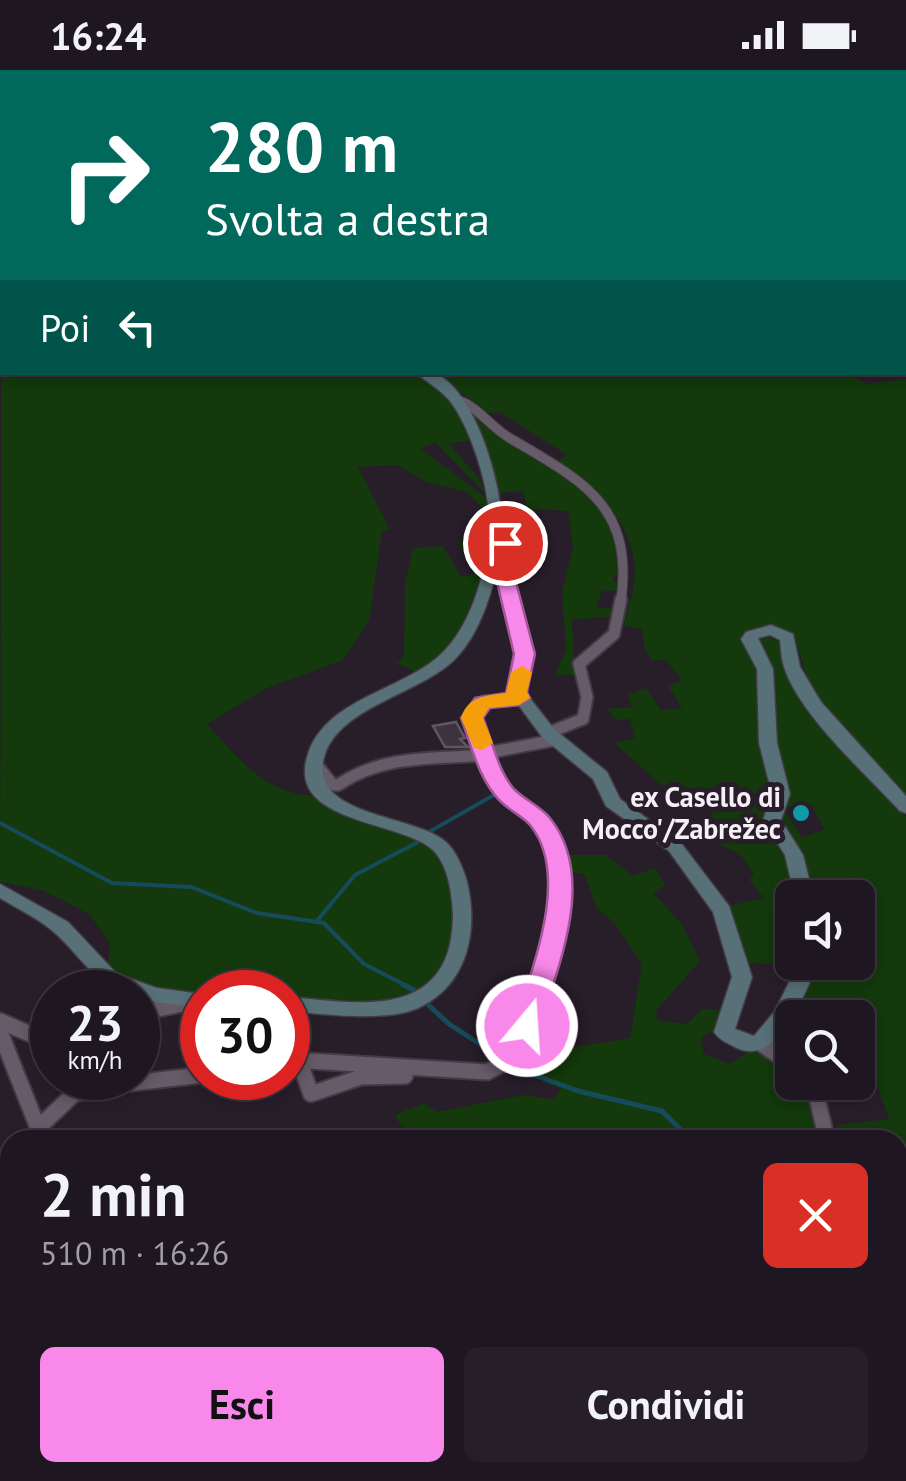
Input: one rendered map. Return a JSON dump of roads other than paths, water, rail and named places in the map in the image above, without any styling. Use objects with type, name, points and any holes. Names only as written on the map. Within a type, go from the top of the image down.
[{"type":"street","points":[[310,1005],[389,1008],[419,998],[450,976],[462,932],[462,907],[443,848],[428,838],[364,819],[342,807],[316,784],[314,761],[330,730],[453,653],[471,620],[493,560],[496,520],[490,478],[458,400],[443,384],[426,375]]},
{"type":"street","points":[[314,761],[338,786],[363,768],[384,762],[488,754],[552,736],[583,719],[587,697],[579,664],[615,633],[628,563],[614,519],[591,489],[491,427],[471,404],[458,400]]},
{"type":"street","points":[[496,520],[507,525],[506,582],[524,654],[516,692],[552,736],[601,776],[612,802],[675,847],[710,894],[728,926],[742,976],[722,1028],[747,1045],[760,1043],[783,1015],[800,980]]},
{"type":"street","points":[[800,880],[794,854],[772,820],[781,794],[770,757],[765,669],[749,638],[752,635],[771,630],[786,637],[790,660],[800,681],[842,736],[906,807]]},
{"type":"street","points":[[310,1065],[487,1072],[514,1058],[536,1003],[558,923],[559,878],[551,838],[497,780],[472,718],[483,702],[519,698]]},
{"type":"street","points":[[0,890],[60,927],[110,979],[155,996],[180,999]]},
{"type":"street","points":[[0,1022],[30,1034]]},
{"type":"street","points":[[0,1032],[38,1128],[68,1100]]},
{"type":"street","points":[[760,1043],[775,1053]]},
{"type":"street","points":[[310,1092],[333,1092],[360,1078],[453,1076],[457,1072]]},
{"type":"street","points":[[817,1100],[825,1130]]},
{"type":"waterway","points":[[427,833],[494,795]]},
{"type":"waterway","points":[[0,823],[112,883],[191,887],[257,913],[316,922]]},
{"type":"waterway","points":[[316,922],[355,875],[420,841]]},
{"type":"waterway","points":[[316,922],[324,923],[364,964],[407,986]]},
{"type":"waterway","points":[[402,984],[414,990]]},
{"type":"waterway","points":[[424,1001],[449,1024],[500,1057]]},
{"type":"waterway","points":[[513,1067],[578,1091],[662,1111],[681,1130]]},
{"type":"place","name":"ex Casello di Mocco'/Zabrežec","points":[[801,813]]}]
